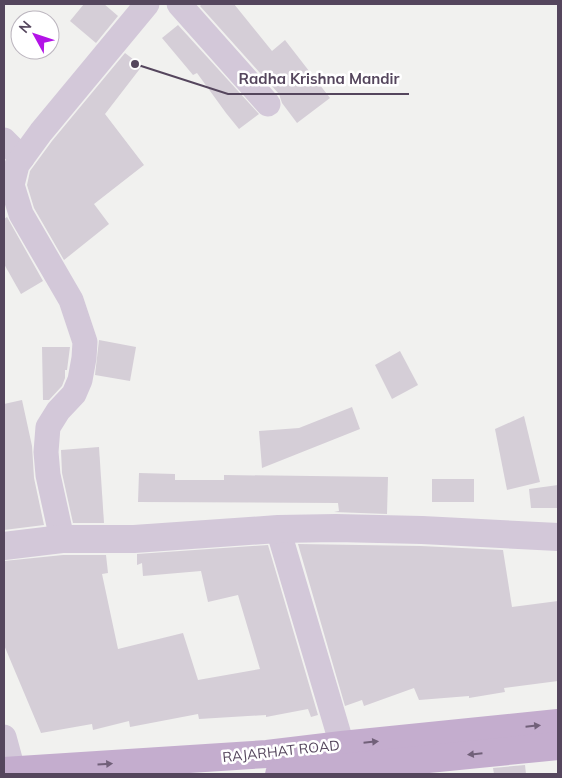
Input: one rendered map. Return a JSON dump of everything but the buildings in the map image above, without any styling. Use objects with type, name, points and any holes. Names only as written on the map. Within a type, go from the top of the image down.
[{"type":"main road","name":"RAJARHAT ROAD","points":[[279,774],[558,724]]},
{"type":"main road","name":"RAJARHAT ROAD","points":[[8,770],[267,754],[350,762],[558,746]]},
{"type":"street","points":[[62,538],[48,475],[46,452],[48,427],[58,411],[74,394],[80,380],[85,342],[71,300],[21,214],[12,185],[17,165],[41,132],[147,4]]},
{"type":"street","points":[[179,4],[268,104]]},
{"type":"street","points":[[4,140],[22,158]]},
{"type":"street","points":[[4,546],[62,538],[134,538],[278,529],[336,528],[558,537]]},
{"type":"street","points":[[278,529],[350,762]]},
{"type":"street","points":[[4,737],[8,770]]},
{"type":"place","name":"Radha Krishna Mandir","points":[[135,64]]}]
